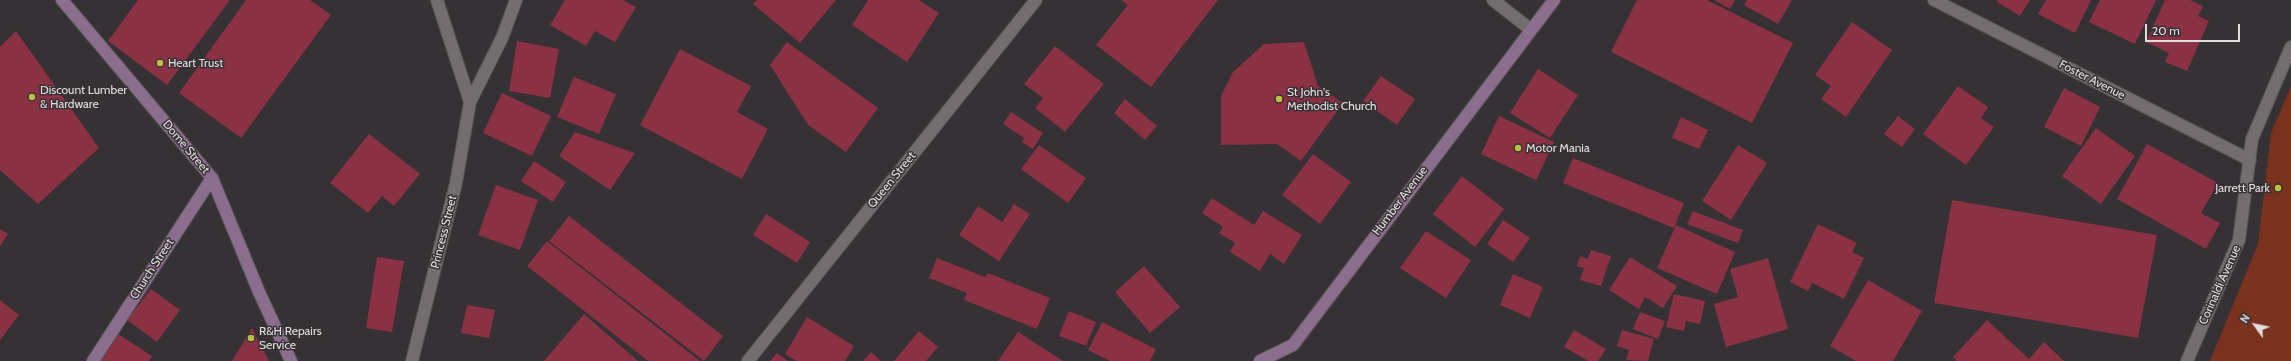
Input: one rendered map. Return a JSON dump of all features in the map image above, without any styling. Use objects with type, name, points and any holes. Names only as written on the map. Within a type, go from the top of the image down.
[{"type":"street","name":"Dome Street","points":[[62,0],[212,178],[259,292],[291,361]]},
{"type":"street","name":"Princess Street","points":[[437,0],[470,102]]},
{"type":"street","name":"Princess Street","points":[[412,361],[456,183],[470,102],[502,38],[516,0]]},
{"type":"street","name":"Queen Street","points":[[748,361],[1036,0]]},
{"type":"street","points":[[1493,0],[1530,29]]},
{"type":"street","name":"Humber Avenue","points":[[1260,361],[1293,345],[1530,29],[1554,0]]},
{"type":"street","name":"Foster Avenue","points":[[1934,0],[2250,160]]},
{"type":"street","name":"Corinaldi Avenue","points":[[2187,361],[2239,240],[2252,139],[2291,47]]},
{"type":"street","name":"Church Street","points":[[93,361],[212,178]]},
{"type":"shaded area","name":"Jarrett Park","points":[[2291,86],[2291,361],[2210,361],[2258,244],[2271,133]]},
{"type":"building","name":"Heart Trust","points":[[138,0],[230,0],[167,85],[108,41]]},
{"type":"building","points":[[246,0],[310,0],[331,15],[241,138],[179,93]]},
{"type":"building","points":[[565,0],[623,0],[636,7],[615,42],[595,31],[586,46],[550,25]]},
{"type":"building","points":[[757,0],[836,0],[800,43],[753,4]]},
{"type":"building","points":[[868,0],[919,0],[939,13],[907,62],[852,25]]},
{"type":"building","points":[[1121,0],[1218,0],[1151,87],[1096,45],[1128,5]]},
{"type":"building","points":[[1637,0],[1707,0],[1793,43],[1752,123],[1611,52]]},
{"type":"building","points":[[1714,0],[1735,0],[1730,9]]},
{"type":"building","points":[[1747,0],[1792,0],[1778,24],[1744,5]]},
{"type":"building","points":[[1998,0],[2030,0],[2020,16],[1997,2]]},
{"type":"building","points":[[2046,0],[2091,0],[2075,33],[2038,14]]},
{"type":"building","points":[[2100,0],[2156,0],[2135,44],[2089,22]]},
{"type":"building","points":[[2165,0],[2190,0],[2203,6],[2198,16],[2209,21],[2187,71],[2165,62],[2169,53],[2146,42]]},
{"type":"building","points":[[1852,22],[1892,50],[1846,117],[1821,99],[1831,86],[1815,75]]},
{"type":"building","name":"Discount Lumber & Hardware","points":[[16,31],[99,148],[38,204],[0,170],[0,47]]},
{"type":"building","points":[[517,41],[559,49],[550,98],[509,91]]},
{"type":"building","points":[[787,42],[878,108],[846,152],[808,125],[770,65]]},
{"type":"building","name":"St John's Methodist Church","points":[[1304,42],[1318,86],[1343,103],[1301,161],[1277,144],[1221,145],[1221,96],[1233,72],[1264,44]]},
{"type":"building","points":[[1055,46],[1104,84],[1065,132],[1035,108],[1043,98],[1024,84]]},
{"type":"building","points":[[680,49],[751,86],[737,112],[768,129],[742,179],[640,125]]},
{"type":"building","points":[[1538,69],[1578,95],[1550,138],[1510,113]]},
{"type":"building","points":[[1381,76],[1415,99],[1397,125],[1363,101]]},
{"type":"building","points":[[574,77],[616,94],[599,134],[557,117]]},
{"type":"building","points":[[1958,86],[1988,107],[1981,118],[1994,127],[1966,165],[1923,134]]},
{"type":"building","points":[[2064,88],[2100,107],[2081,146],[2044,127]]},
{"type":"building","points":[[502,93],[551,116],[532,156],[483,133]]},
{"type":"building","points":[[1125,99],[1157,126],[1145,140],[1114,113]]},
{"type":"building","points":[[1011,112],[1043,133],[1033,149],[1022,142],[1024,138],[1003,124]]},
{"type":"building","name":"Motor Mania","points":[[1499,116],[1554,142],[1536,180],[1481,154]]},
{"type":"building","points":[[1898,116],[1915,129],[1902,147],[1884,134]]},
{"type":"building","points":[[1681,117],[1708,130],[1699,149],[1672,138]]},
{"type":"building","points":[[2096,128],[2135,156],[2101,204],[2062,176]]},
{"type":"building","points":[[575,132],[635,153],[610,190],[559,156]]},
{"type":"building","points":[[369,134],[420,174],[394,206],[382,196],[368,213],[330,183]]},
{"type":"building","points":[[2147,144],[2218,183],[2201,213],[2220,223],[2206,249],[2117,199]]},
{"type":"building","points":[[1039,145],[1086,178],[1068,203],[1021,169]]},
{"type":"building","points":[[1738,145],[1767,163],[1731,220],[1702,201]]},
{"type":"building","points":[[1313,154],[1351,182],[1320,224],[1282,195]]},
{"type":"building","points":[[1573,158],[1684,203],[1674,228],[1563,183]]},
{"type":"building","points":[[534,161],[566,182],[553,202],[521,181]]},
{"type":"building","points":[[1462,176],[1504,209],[1475,247],[1433,214]]},
{"type":"building","points":[[496,185],[538,200],[520,250],[478,235]]},
{"type":"building","points":[[1212,198],[1254,225],[1263,211],[1302,235],[1284,264],[1270,254],[1260,271],[1230,252],[1235,243],[1219,233],[1223,227],[1202,213]]},
{"type":"building","points":[[1952,200],[2157,235],[2138,338],[1934,303]]},
{"type":"building","points":[[1014,204],[1030,214],[999,261],[959,235],[978,206],[1002,222]]},
{"type":"building","points":[[1693,211],[1743,230],[1738,243],[1687,224]]},
{"type":"building","points":[[766,214],[810,242],[797,263],[753,235]]},
{"type":"building","points":[[569,216],[723,336],[704,361],[549,241]]},
{"type":"building","points":[[1503,220],[1530,238],[1513,262],[1487,244]]},
{"type":"building","points":[[1818,224],[1857,243],[1852,252],[1864,258],[1844,299],[1812,283],[1808,291],[1790,282]]},
{"type":"building","points":[[1676,225],[1735,252],[1717,294],[1657,268]]},
{"type":"building","points":[[0,229],[8,234],[0,246]]},
{"type":"building","points":[[1426,231],[1471,260],[1446,298],[1400,268]]},
{"type":"building","points":[[547,241],[700,361],[648,361],[527,266]]},
{"type":"building","points":[[1591,250],[1611,256],[1601,286],[1580,280],[1584,268],[1577,266],[1580,256],[1588,259]]},
{"type":"building","points":[[377,257],[404,261],[392,332],[366,328]]},
{"type":"building","points":[[1630,257],[1677,286],[1663,308],[1645,297],[1639,309],[1609,290]]},
{"type":"building","points":[[937,258],[985,277],[988,273],[1050,298],[1037,329],[964,300],[967,293],[929,278]]},
{"type":"building","points":[[1768,258],[1788,329],[1726,347],[1714,304],[1738,297],[1730,269]]},
{"type":"building","points":[[1144,266],[1180,307],[1150,333],[1115,292]]},
{"type":"building","points":[[1513,274],[1543,287],[1530,318],[1500,305]]},
{"type":"building","points":[[1868,280],[1922,311],[1893,361],[1856,361],[1830,346]]},
{"type":"building","points":[[151,289],[180,310],[157,342],[127,320]]},
{"type":"building","points":[[1674,294],[1705,301],[1700,324],[1686,321],[1684,331],[1666,327]]},
{"type":"building","points":[[0,300],[19,315],[0,340]]},
{"type":"building","points":[[467,305],[495,310],[489,338],[461,333]]},
{"type":"building","points":[[1069,311],[1096,322],[1086,346],[1059,336]]},
{"type":"building","points":[[1640,312],[1665,321],[1658,339],[1633,329]]},
{"type":"building","points":[[584,314],[638,361],[544,361]]},
{"type":"building","points":[[807,317],[854,346],[845,361],[797,361],[785,354]]},
{"type":"building","points":[[1987,320],[2029,359],[2044,342],[2064,361],[1957,361],[1953,357]]},
{"type":"building","points":[[1102,322],[1156,349],[1150,361],[1110,361],[1088,350]]},
{"type":"building","name":"R&H Repairs Service","points":[[252,328],[269,361],[232,361]]},
{"type":"building","points":[[1574,330],[1606,349],[1598,361],[1588,361],[1564,347]]},
{"type":"building","points":[[1622,330],[1654,339],[1648,361],[1626,360],[1629,350],[1617,346]]},
{"type":"building","points":[[919,331],[938,347],[926,361],[894,361]]},
{"type":"building","points":[[115,332],[152,356],[149,361],[97,361]]},
{"type":"building","points":[[1018,332],[1063,361],[998,361]]},
{"type":"building","points":[[871,352],[881,361],[863,361]]},
{"type":"building","points":[[777,353],[788,361],[770,361]]},
{"type":"place","name":"Heart Trust","points":[[160,63]]},
{"type":"place","name":"Discount Lumber & Hardware","points":[[32,97]]},
{"type":"place","name":"St John's Methodist Church","points":[[1279,99]]},
{"type":"place","name":"Motor Mania","points":[[1518,148]]},
{"type":"place","name":"Jarrett Park","points":[[2278,188]]},
{"type":"place","name":"R&H Repairs Service","points":[[251,338]]}]
